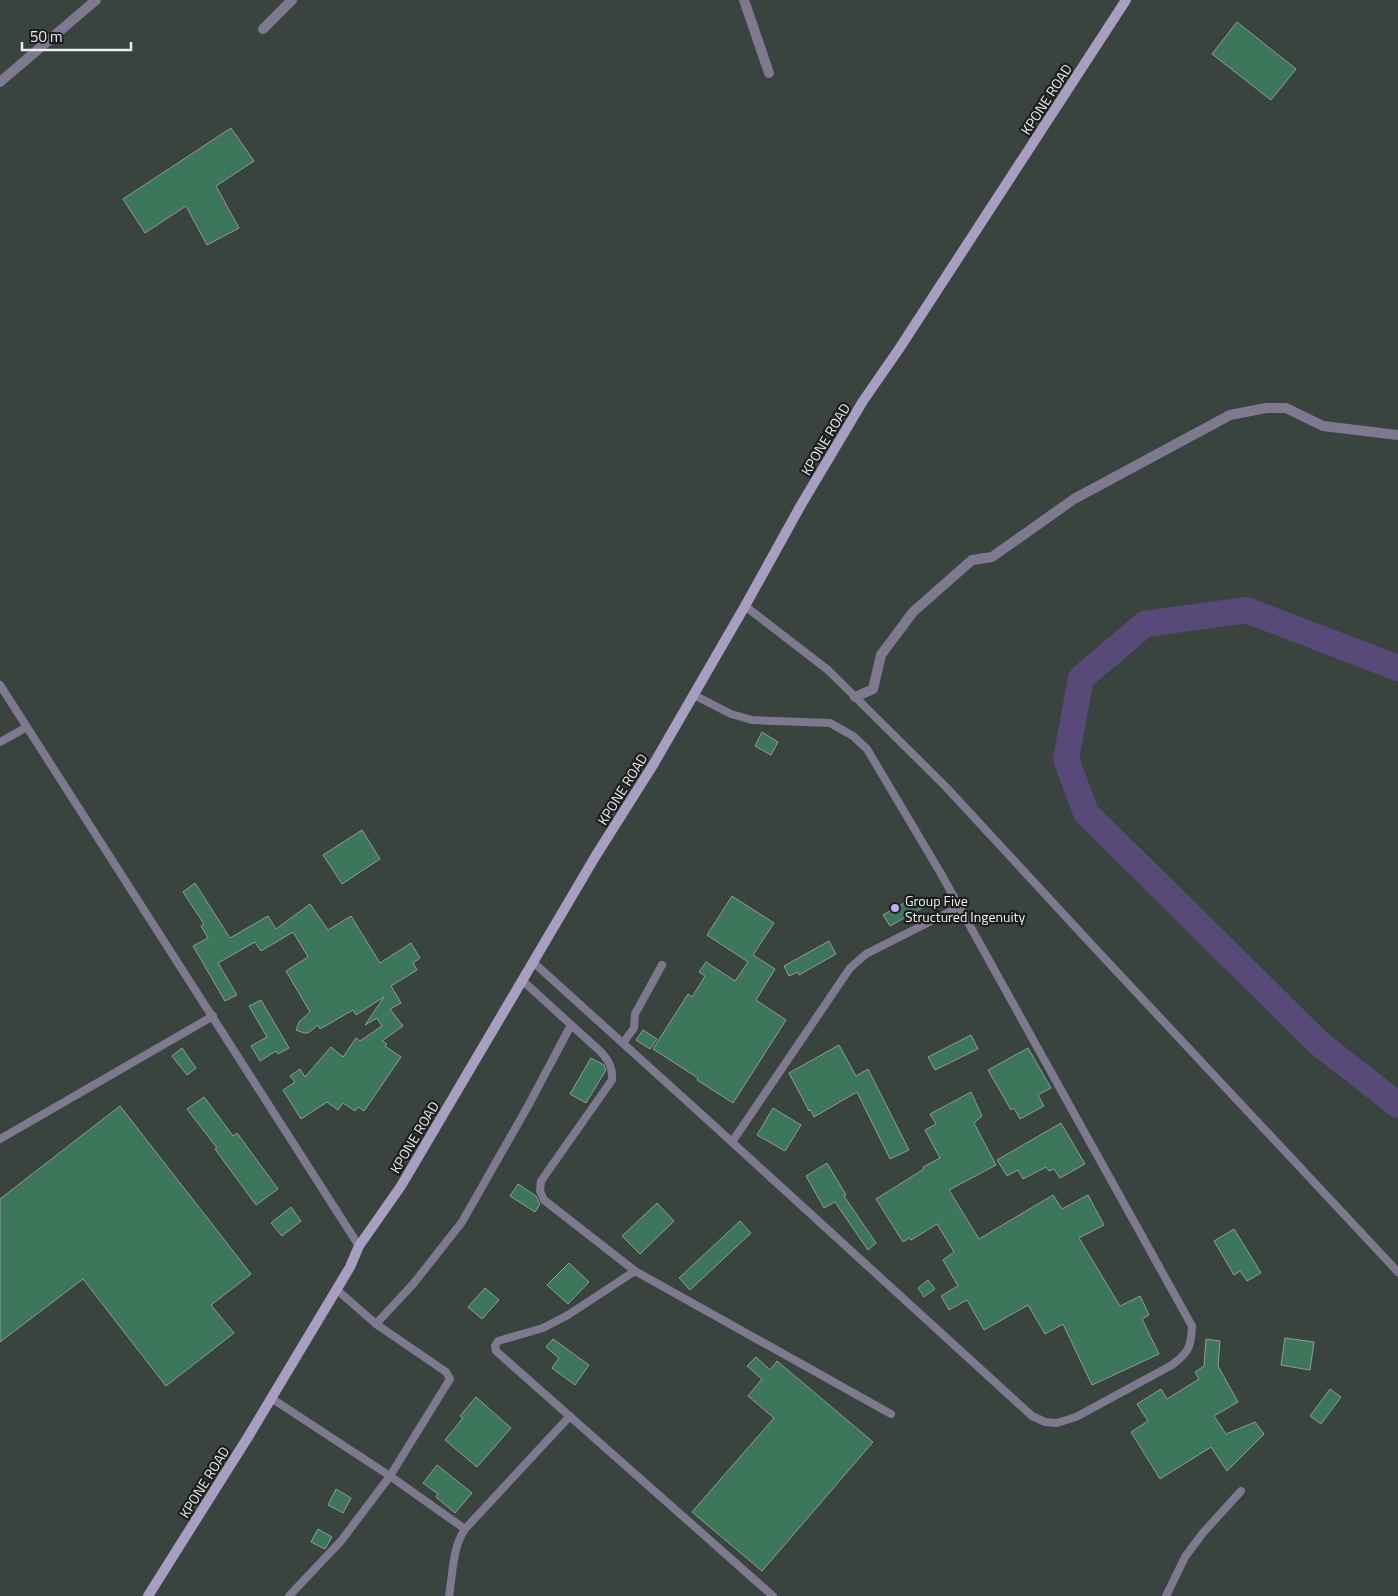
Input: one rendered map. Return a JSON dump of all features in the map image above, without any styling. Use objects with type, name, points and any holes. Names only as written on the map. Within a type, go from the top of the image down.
[{"type":"main road","name":"KPONE ROAD","points":[[148,1596],[271,1398],[350,1267],[360,1246],[401,1186],[694,695],[801,505],[863,401],[905,340],[1126,0]]},
{"type":"street","points":[[0,82],[96,0]]},
{"type":"street","points":[[263,29],[292,0]]},
{"type":"street","points":[[744,0],[769,72]]},
{"type":"street","points":[[855,696],[873,689],[881,655],[913,612],[972,560],[992,558],[1074,499],[1230,415],[1266,408],[1286,408],[1323,426],[1398,435]]},
{"type":"lane","points":[[745,606],[828,670],[946,786],[1398,1272]]},
{"type":"lane","points":[[0,684],[360,1246]]},
{"type":"lane","points":[[533,962],[1032,1416],[1045,1422],[1057,1423],[1076,1417],[1172,1365],[1185,1355],[1192,1343],[1192,1326],[959,907],[867,749],[853,736],[830,723],[752,720],[731,714],[694,695]]},
{"type":"lane","points":[[0,742],[27,727]]},
{"type":"lane","points":[[732,1142],[850,968],[866,954],[959,907]]},
{"type":"lane","points":[[623,1043],[634,1028],[634,1014],[662,965]]},
{"type":"lane","points":[[522,981],[606,1058],[613,1072],[612,1080],[541,1181],[540,1191],[544,1200],[635,1272],[891,1414]]},
{"type":"lane","points":[[0,1138],[213,1016]]},
{"type":"lane","points":[[376,1324],[414,1283],[462,1222],[528,1106],[571,1025]]},
{"type":"lane","points":[[635,1272],[543,1328],[498,1341],[495,1346],[496,1352],[774,1596]]},
{"type":"lane","points":[[289,1596],[341,1541],[390,1476],[450,1379],[446,1372],[376,1324],[336,1289]]},
{"type":"lane","points":[[271,1398],[390,1476],[465,1529]]},
{"type":"lane","points":[[449,1596],[456,1548],[460,1536],[570,1416]]},
{"type":"lane","points":[[1166,1596],[1185,1557],[1202,1534],[1241,1491]]},
{"type":"shaded area","points":[[0,0],[1398,0],[1398,1596],[0,1596]]},
{"type":"building","points":[[1237,22],[1296,69],[1271,100],[1212,54]]},
{"type":"building","points":[[231,128],[254,161],[216,186],[239,228],[207,245],[186,206],[145,233],[123,199]]},
{"type":"building","points":[[762,732],[778,742],[771,755],[755,746]]},
{"type":"building","points":[[362,830],[380,859],[342,884],[323,855]]},
{"type":"building","points":[[195,883],[230,938],[268,916],[276,929],[310,904],[328,930],[351,916],[380,963],[411,943],[420,958],[413,963],[417,970],[391,986],[401,1003],[390,1009],[403,1026],[382,1041],[387,1044],[385,1046],[401,1057],[364,1111],[358,1107],[355,1111],[343,1103],[338,1110],[327,1102],[301,1119],[283,1090],[295,1082],[290,1076],[300,1069],[305,1077],[331,1047],[343,1057],[356,1038],[360,1041],[382,1026],[377,1018],[365,1025],[384,997],[356,1015],[353,1010],[320,1029],[318,1025],[308,1033],[296,1030],[299,1022],[310,1012],[286,971],[308,957],[293,932],[261,951],[255,942],[218,963],[237,995],[225,1001],[193,946],[208,938],[201,926],[204,924],[183,892]]},
{"type":"building","points":[[732,896],[774,923],[753,955],[775,969],[756,1000],[786,1020],[733,1103],[653,1049],[688,994],[692,997],[705,976],[699,972],[706,962],[735,981],[748,962],[707,935]]},
{"type":"building","points":[[915,897],[922,908],[890,926],[883,915]]},
{"type":"building","points":[[829,941],[836,954],[799,975],[798,972],[789,976],[784,966]]},
{"type":"building","points":[[261,1000],[289,1048],[278,1054],[276,1051],[260,1061],[251,1046],[267,1037],[249,1006]]},
{"type":"building","points":[[643,1030],[657,1039],[650,1049],[636,1040]]},
{"type":"building","points":[[971,1035],[978,1049],[935,1070],[928,1057]]},
{"type":"building","points":[[839,1045],[856,1076],[868,1069],[909,1150],[890,1159],[857,1092],[814,1117],[810,1109],[809,1111],[789,1073]]},
{"type":"building","points":[[182,1048],[196,1068],[187,1075],[172,1056]]},
{"type":"building","points":[[1028,1048],[1051,1088],[1038,1095],[1044,1106],[1020,1119],[1014,1108],[1011,1110],[988,1070]]},
{"type":"building","points":[[591,1058],[604,1065],[606,1070],[586,1103],[570,1094]]},
{"type":"building","points":[[971,1092],[982,1116],[974,1123],[996,1165],[949,1190],[979,1239],[1053,1195],[1062,1209],[1088,1195],[1104,1225],[1079,1238],[1120,1306],[1140,1296],[1149,1315],[1142,1319],[1159,1354],[1092,1385],[1063,1324],[1045,1334],[1028,1305],[984,1330],[967,1300],[949,1310],[941,1296],[958,1286],[943,1260],[954,1252],[937,1224],[911,1240],[909,1238],[903,1242],[876,1199],[924,1169],[923,1167],[940,1158],[925,1130],[936,1124],[930,1114]]},
{"type":"building","points":[[204,1097],[233,1136],[237,1133],[278,1189],[256,1205],[215,1149],[217,1148],[187,1109]]},
{"type":"building","points":[[120,1106],[251,1274],[211,1305],[234,1333],[166,1386],[83,1279],[0,1342],[0,1199]]},
{"type":"building","points":[[773,1108],[801,1125],[785,1151],[757,1135]]},
{"type":"building","points":[[1061,1123],[1085,1164],[1060,1178],[1054,1169],[1049,1171],[1046,1167],[1023,1179],[1018,1170],[1007,1176],[997,1160]]},
{"type":"building","points":[[827,1163],[846,1195],[844,1196],[876,1243],[868,1250],[835,1202],[824,1208],[806,1176]]},
{"type":"building","points":[[518,1184],[536,1196],[540,1204],[535,1212],[510,1196]]},
{"type":"building","points":[[657,1203],[674,1221],[640,1254],[622,1236]]},
{"type":"building","points":[[291,1207],[301,1221],[282,1236],[271,1223]]},
{"type":"building","points":[[740,1221],[751,1233],[690,1290],[679,1278]]},
{"type":"building","points":[[1234,1229],[1261,1273],[1247,1281],[1240,1271],[1234,1275],[1214,1241]]},
{"type":"building","points":[[569,1263],[589,1282],[568,1304],[547,1285]]},
{"type":"building","points":[[928,1280],[935,1289],[924,1297],[918,1288]]},
{"type":"building","points":[[485,1288],[499,1300],[482,1319],[468,1307]]},
{"type":"building","points":[[1285,1338],[1314,1342],[1310,1370],[1281,1365]]},
{"type":"building","points":[[553,1339],[589,1365],[575,1385],[552,1368],[559,1358],[546,1347]]},
{"type":"building","points":[[1206,1339],[1220,1341],[1218,1366],[1238,1402],[1214,1416],[1226,1434],[1255,1422],[1264,1434],[1227,1471],[1211,1447],[1160,1479],[1131,1432],[1148,1421],[1137,1404],[1161,1389],[1167,1399],[1199,1379],[1195,1372],[1204,1366]]},
{"type":"building","points":[[756,1357],[770,1370],[777,1361],[873,1442],[762,1571],[692,1512],[774,1418],[748,1396],[762,1379],[747,1366]]},
{"type":"building","points":[[1330,1389],[1341,1397],[1321,1424],[1310,1416]]},
{"type":"building","points":[[476,1397],[511,1428],[477,1467],[445,1440],[463,1418],[460,1416]]},
{"type":"building","points":[[437,1465],[472,1493],[455,1513],[436,1497],[438,1494],[423,1483]]},
{"type":"building","points":[[336,1489],[351,1498],[343,1513],[328,1505]]},
{"type":"building","points":[[318,1529],[332,1537],[325,1549],[311,1542]]},
{"type":"waterway","points":[[1398,668],[1246,610],[1145,624],[1081,678],[1066,759],[1086,813],[1320,1044],[1398,1105]]},
{"type":"place","name":"Group Five Structured Ingenuity","points":[[895,908]]}]
